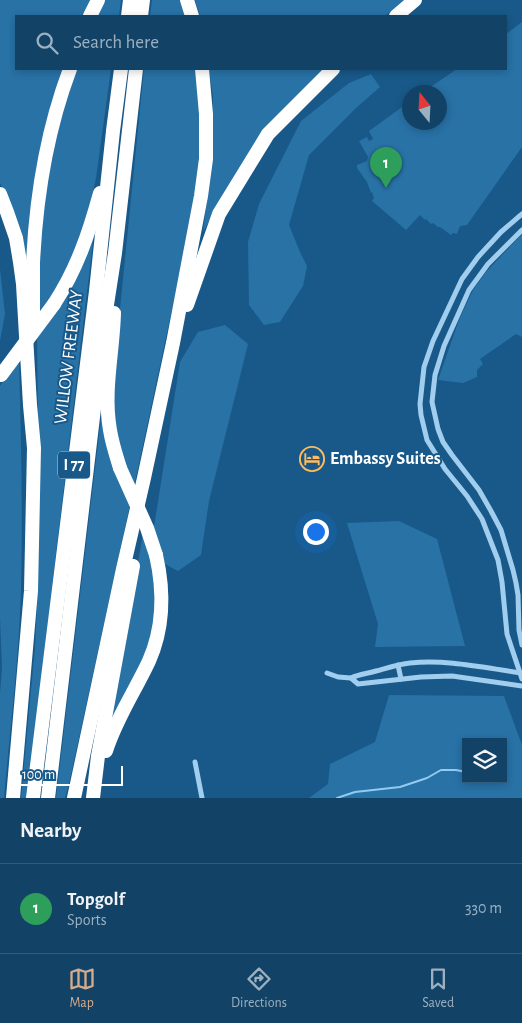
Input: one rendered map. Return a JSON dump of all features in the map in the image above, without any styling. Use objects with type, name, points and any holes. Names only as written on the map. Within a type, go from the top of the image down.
[{"type":"highway","points":[[90,15],[98,0]]},
{"type":"highway","points":[[128,15],[130,0]]},
{"type":"highway","points":[[142,15],[144,0]]},
{"type":"highway","points":[[187,0],[192,15]]},
{"type":"highway","points":[[397,15],[415,0]]},
{"type":"highway","points":[[30,405],[33,263],[40,191],[53,124],[70,70]]},
{"type":"highway","name":"WILLOW FREEWAY","points":[[33,798],[96,291],[121,70]]},
{"type":"highway","name":"WILLOW FREEWAY","points":[[48,798],[136,70]]},
{"type":"highway","points":[[74,798],[173,343],[201,196],[206,159],[206,114],[202,70]]},
{"type":"highway","points":[[173,343],[219,214],[268,134],[333,70]]},
{"type":"highway","points":[[0,376],[54,304],[71,276],[88,232],[100,192],[113,131]]},
{"type":"highway","points":[[0,194],[16,238],[23,284],[34,448],[31,591],[13,797]]},
{"type":"highway","points":[[93,798],[109,741],[154,646],[160,623],[161,607],[160,572],[156,554],[147,528],[120,468],[109,428],[108,383],[114,318],[115,254]]},
{"type":"highway","points":[[93,798],[98,756],[142,510],[144,478]]},
{"type":"street","points":[[522,214],[501,232],[478,257],[462,279],[430,349],[423,370],[420,404],[427,440],[445,469],[467,496],[482,519],[493,546],[502,582],[507,634],[522,679]]},
{"type":"street","points":[[522,230],[488,264],[472,285],[442,353],[435,375],[432,402],[438,429],[444,442],[479,490],[501,530],[516,582],[519,630],[522,645]]},
{"type":"street","points":[[430,349],[442,353]]},
{"type":"street","points":[[327,673],[338,677],[351,678],[398,665],[444,663],[487,667],[521,673]]},
{"type":"street","points":[[398,665],[401,679]]},
{"type":"street","points":[[351,678],[358,684],[421,677],[452,676],[522,686]]},
{"type":"street","points":[[196,762],[202,798]]},
{"type":"shaded area","points":[[0,0],[91,0],[84,15],[15,15],[15,70],[63,70],[33,198],[26,262],[8,198],[0,183]]},
{"type":"shaded area","points":[[102,0],[121,0],[119,15],[95,15]]},
{"type":"shaded area","points":[[152,0],[181,0],[185,15],[150,15]]},
{"type":"shaded area","points":[[195,0],[404,0],[386,15],[200,15]]},
{"type":"shaded area","points":[[522,22],[522,147],[467,225],[460,226],[457,234],[453,233],[451,235],[433,223],[431,224],[420,215],[406,230],[372,201],[374,198],[372,192],[357,168],[357,165],[367,161],[368,157],[359,141],[367,137],[369,141],[373,139],[369,131],[402,107],[402,130],[447,130],[447,85],[433,85],[456,70],[507,70],[507,33]]},
{"type":"shaded area","points":[[74,70],[111,70],[96,178],[89,210],[75,249],[58,287],[37,314],[42,199],[55,128]]},
{"type":"shaded area","points":[[144,70],[197,70],[201,139],[198,177],[189,230],[134,487],[124,463],[114,424],[113,395]]},
{"type":"shaded area","points":[[209,70],[324,70],[242,165],[203,232],[211,166],[213,97]]},
{"type":"shaded area","points":[[371,74],[380,87],[309,155],[289,225],[307,266],[303,286],[280,322],[264,325],[249,305],[248,242],[259,204],[301,121],[349,83]]},
{"type":"shaded area","points":[[94,233],[27,798],[21,798],[37,606],[39,521],[37,334]]},
{"type":"shaded area","points":[[522,234],[522,337],[516,334],[480,359],[483,364],[477,370],[477,377],[463,383],[438,380],[459,320],[473,290],[486,272]]},
{"type":"shaded area","points":[[0,269],[5,314],[0,341]]},
{"type":"shaded area","points":[[225,325],[248,344],[209,501],[201,555],[178,571],[165,564],[154,527],[180,362],[198,332]]},
{"type":"shaded area","points":[[19,358],[22,503],[20,616],[4,798],[0,798],[0,693],[2,668],[0,618],[0,386]]},
{"type":"shaded area","points":[[104,393],[130,505],[70,779],[65,798],[56,798]]},
{"type":"shaded area","points":[[399,521],[437,539],[465,646],[375,647],[378,624],[347,523]]},
{"type":"shaded area","points":[[143,534],[153,567],[156,623],[144,661],[109,723]]},
{"type":"shaded area","points":[[389,695],[504,696],[522,745],[522,798],[309,798],[328,784],[330,764],[375,742]]},
{"type":"waterway","points":[[337,798],[355,792],[400,787],[427,778],[441,770],[462,771]]},
{"type":"place","name":"Topgolf","points":[[386,188]]},
{"type":"place","name":"Embassy Suites","points":[[312,459]]}]
